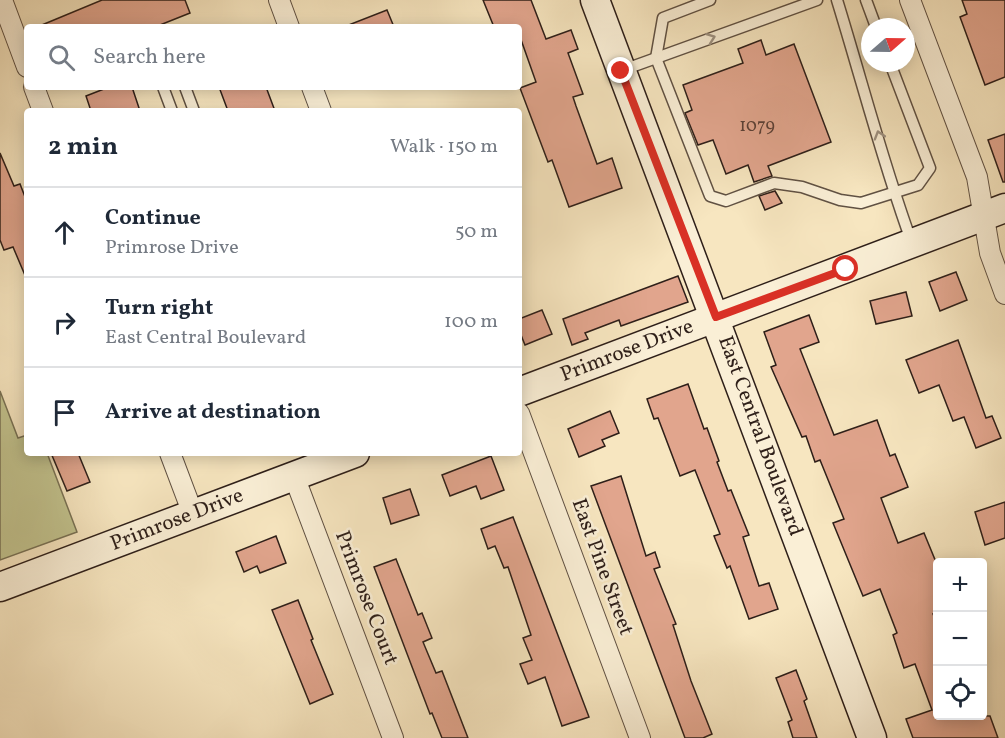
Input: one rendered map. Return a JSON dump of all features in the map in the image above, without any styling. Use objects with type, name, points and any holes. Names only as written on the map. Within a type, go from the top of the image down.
[{"type":"street","points":[[2,0],[24,59]]},
{"type":"street","points":[[279,0],[288,24]]},
{"type":"street","name":"East Central Boulevard","points":[[595,0],[716,317],[872,738]]},
{"type":"street","points":[[910,0],[977,177],[994,213],[990,253],[1005,294]]},
{"type":"street","points":[[35,90],[42,108]]},
{"type":"street","points":[[313,90],[320,108]]},
{"type":"street","name":"Primrose Drive","points":[[522,391],[994,213]]},
{"type":"street","name":"East Pine Street","points":[[522,421],[640,738]]},
{"type":"street","points":[[171,456],[193,514]]},
{"type":"street","name":"Primrose Drive","points":[[0,587],[347,456]]},
{"type":"street","name":"Primrose Court","points":[[294,476],[393,738]]},
{"type":"lane","points":[[710,0],[663,18],[656,58],[710,196],[726,201],[774,183],[802,187],[840,200],[861,203],[918,185],[930,168],[893,72]]},
{"type":"lane","points":[[621,71],[817,0]]},
{"type":"lane","points":[[837,0],[884,150],[893,192],[912,244]]},
{"type":"lane","points":[[866,0],[873,18]]},
{"type":"lane","points":[[164,90],[171,108]]},
{"type":"lane","points":[[187,90],[193,108]]},
{"type":"green space","points":[[0,391],[18,438],[24,436],[24,456],[48,456],[77,532],[0,560]]},
{"type":"building","points":[[102,0],[185,0],[190,13],[162,24],[44,24]]},
{"type":"building","points":[[483,0],[531,0],[546,39],[571,30],[578,49],[568,53],[583,94],[573,97],[597,164],[612,158],[622,188],[569,207],[552,160],[548,162],[521,90],[522,87],[536,82],[522,42],[522,24],[493,24]]},
{"type":"building","points":[[962,0],[1005,0],[1005,77],[985,85],[960,17],[967,14]]},
{"type":"building","points":[[387,10],[393,24],[351,24]]},
{"type":"building","points":[[761,40],[766,55],[794,44],[831,142],[768,166],[772,176],[754,182],[748,165],[726,174],[713,140],[698,145],[685,113],[692,110],[683,85],[743,63],[738,49]]},
{"type":"building","points":[[101,90],[133,90],[139,108],[90,108],[86,96]]},
{"type":"building","points":[[220,90],[267,90],[274,108],[227,108]]},
{"type":"building","points":[[1005,134],[1005,182],[1003,182],[988,140]]},
{"type":"building","points":[[0,153],[14,186],[20,184],[24,194],[24,273],[13,247],[4,250],[0,240]]},
{"type":"building","points":[[775,191],[782,203],[765,210],[759,196]]},
{"type":"building","points":[[956,272],[967,300],[940,311],[929,282]]},
{"type":"building","points":[[678,276],[688,302],[621,326],[619,320],[585,333],[588,339],[572,345],[563,319]]},
{"type":"building","points":[[906,292],[912,316],[876,324],[870,301]]},
{"type":"building","points":[[542,310],[552,334],[525,345],[522,338],[522,318]]},
{"type":"building","points":[[809,315],[819,342],[800,349],[834,435],[877,420],[890,456],[895,454],[908,487],[881,498],[898,543],[924,533],[934,558],[933,720],[987,720],[987,716],[990,716],[998,738],[913,738],[906,719],[932,710],[915,664],[904,668],[893,635],[897,633],[880,589],[863,596],[833,523],[844,519],[820,460],[815,462],[806,436],[802,437],[771,367],[776,365],[764,332]]},
{"type":"building","points":[[958,340],[986,418],[992,416],[1001,438],[976,448],[964,417],[953,421],[939,385],[919,393],[906,360]]},
{"type":"building","points":[[688,384],[704,429],[707,428],[728,491],[731,490],[749,535],[743,537],[759,586],[769,583],[778,609],[749,619],[730,566],[727,568],[714,536],[720,534],[695,470],[680,476],[658,418],[654,419],[647,399]]},
{"type":"building","points":[[610,411],[619,433],[602,440],[605,446],[579,457],[568,429]]},
{"type":"building","points":[[52,456],[79,456],[90,482],[67,491]]},
{"type":"building","points":[[491,456],[504,490],[481,499],[476,486],[450,496],[442,475]]},
{"type":"building","points":[[621,476],[646,556],[655,552],[660,567],[654,569],[676,624],[673,625],[691,681],[712,734],[703,738],[685,738],[591,486]]},
{"type":"building","points":[[410,489],[419,515],[391,524],[383,498]]},
{"type":"building","points":[[1005,502],[1005,538],[985,545],[975,512]]},
{"type":"building","points":[[513,517],[589,717],[562,726],[545,677],[528,684],[520,664],[532,660],[523,638],[531,635],[508,567],[504,568],[495,546],[488,549],[481,529]]},
{"type":"building","points":[[276,536],[286,563],[260,573],[257,566],[244,572],[236,552]]},
{"type":"building","points":[[396,559],[418,615],[422,613],[432,638],[423,642],[436,673],[442,671],[468,738],[442,738],[432,713],[430,714],[374,567]]},
{"type":"building","points":[[298,600],[333,694],[310,704],[272,610]]},
{"type":"building","points":[[796,670],[807,699],[804,701],[817,738],[793,738],[788,722],[792,720],[776,678]]},
{"type":"route","points":[[621,71],[716,317],[846,269]]}]
